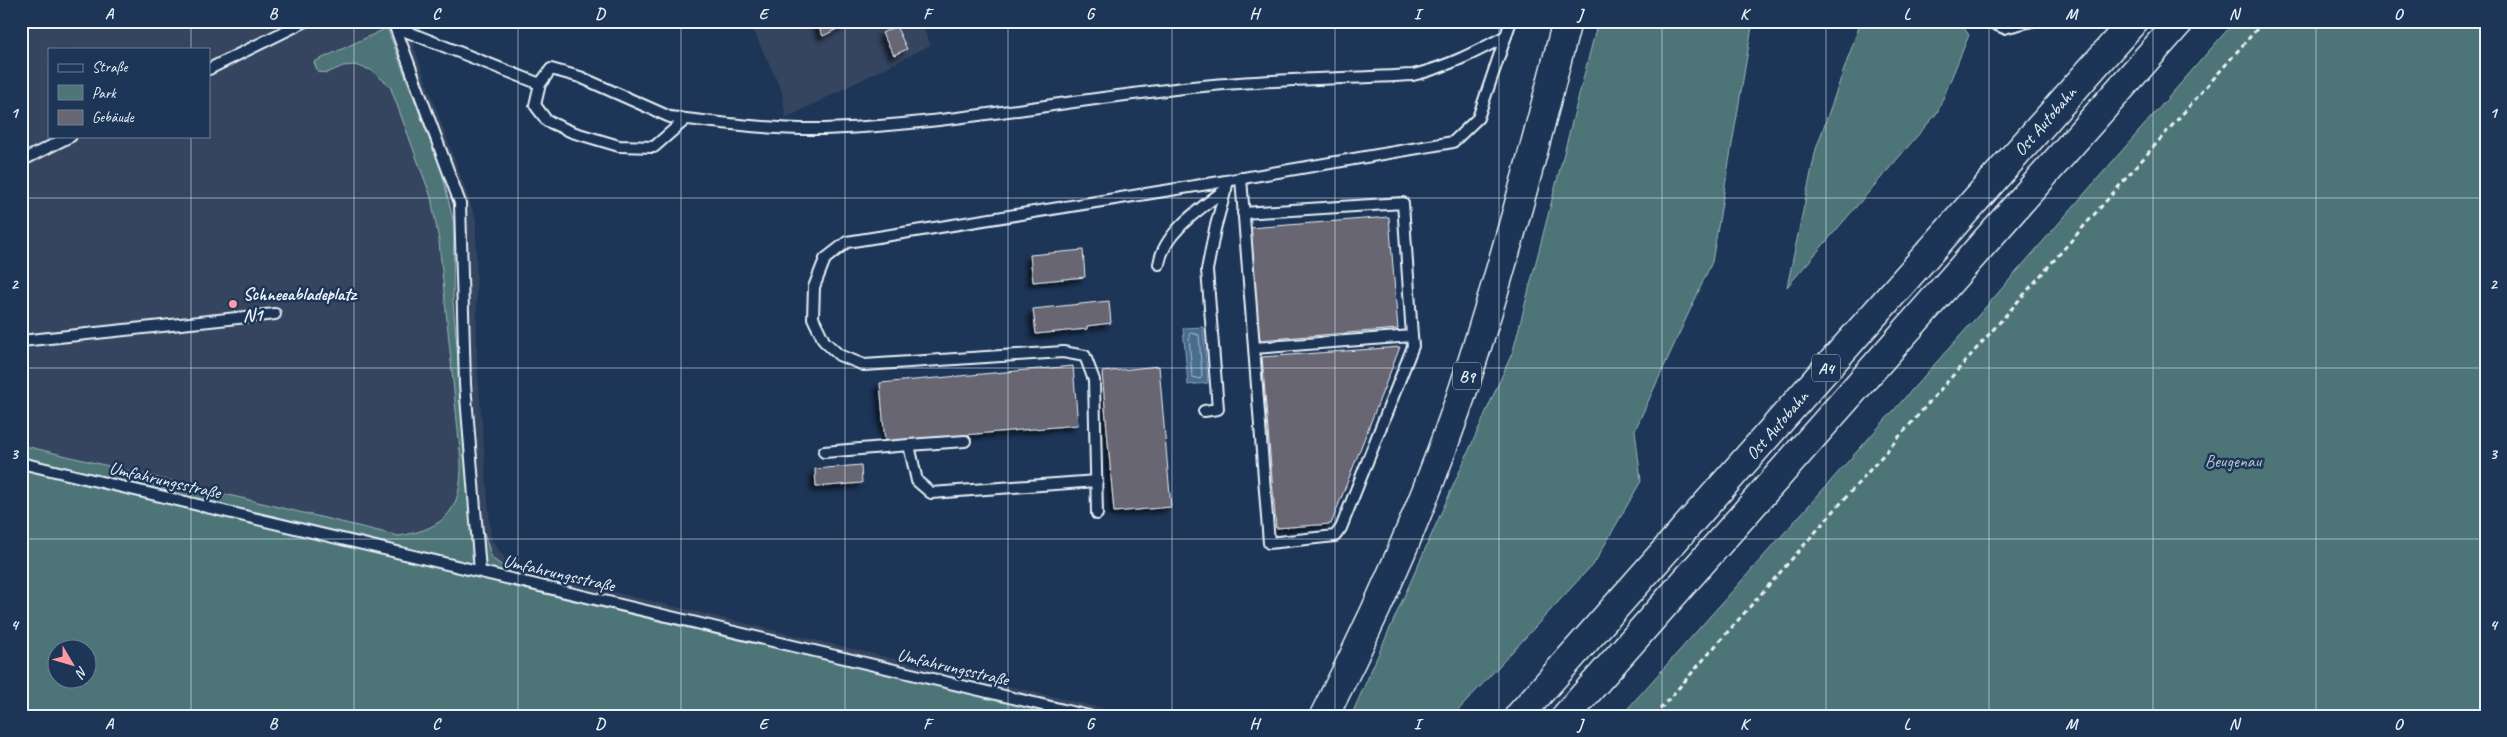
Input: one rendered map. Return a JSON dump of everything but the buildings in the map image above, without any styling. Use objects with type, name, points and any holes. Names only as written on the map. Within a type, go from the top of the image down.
[{"type":"main road","name":"B9","points":[[1324,716],[1344,678],[1419,508],[1460,396],[1500,271],[1567,21]]},
{"type":"main road","name":"Ost Autobahn","points":[[1519,716],[2134,21]]},
{"type":"main road","name":"Ost Autobahn","points":[[1566,716],[2180,21]]},
{"type":"lane","points":[[210,69],[306,21]]},
{"type":"lane","points":[[1159,264],[1160,252],[1166,242],[1227,185],[1241,178],[1453,142],[1478,118],[1510,21]]},
{"type":"lane","points":[[1988,21],[2004,28],[2032,21]]},
{"type":"lane","points":[[394,24],[540,84]]},
{"type":"lane","points":[[394,24],[460,203],[465,384],[480,571]]},
{"type":"lane","points":[[686,119],[654,147],[619,146],[572,132],[547,120],[535,105],[540,84],[550,69],[580,77],[670,117],[686,119],[754,128],[824,129],[878,126],[1203,86],[1414,75],[1466,58],[1506,36]]},
{"type":"lane","points":[[21,161],[67,138]]},
{"type":"lane","points":[[1241,178],[1243,213],[1269,542],[1335,536],[1341,528],[1413,346],[1403,203],[1243,213]]},
{"type":"lane","points":[[1204,411],[1218,409],[1207,270],[1214,229],[1227,185]]},
{"type":"lane","points":[[1097,514],[1094,380],[1085,356],[1063,352],[864,365],[839,355],[824,341],[813,318],[814,287],[826,259],[847,242],[1227,185]]},
{"type":"lane","points":[[21,341],[275,314]]},
{"type":"lane","points":[[1254,348],[1412,336]]},
{"type":"lane","points":[[824,452],[965,441]]},
{"type":"lane","points":[[909,445],[917,481],[931,493],[1097,480]]},
{"type":"lane","name":"Umfahrungsstraße","points":[[21,463],[1089,716]]},
{"type":"path","points":[[1654,716],[2264,21]]},
{"type":"shaded area","points":[[21,21],[428,21],[422,24],[414,47],[476,219],[477,360],[491,539],[512,568],[1135,716],[21,716]]},
{"type":"shaded area","points":[[749,21],[919,21],[931,45],[786,118],[782,92]]},
{"type":"green space","points":[[1598,21],[1753,21],[1712,262],[1635,430],[1641,481],[1595,562],[1453,716],[1351,716],[1513,351]]},
{"type":"green space","points":[[1861,21],[1959,21],[1969,35],[1937,113],[1787,287],[1816,149]]},
{"type":"green space","name":"Beugenau","points":[[2235,21],[2486,21],[2486,716],[1621,716],[1984,309]]},
{"type":"green space","points":[[387,28],[442,172],[454,224],[453,301],[469,485],[492,558],[517,577],[1106,716],[21,716],[21,445],[399,536],[429,528],[448,514],[454,504],[461,478],[461,461],[439,241],[431,197],[390,86],[371,70],[354,65],[343,66],[327,73],[318,72],[314,62]]},
{"type":"water","points":[[1203,327],[1208,383],[1188,385],[1183,328]]},
{"type":"place","name":"Schneeabladeplatz N1","points":[[233,304]]}]
